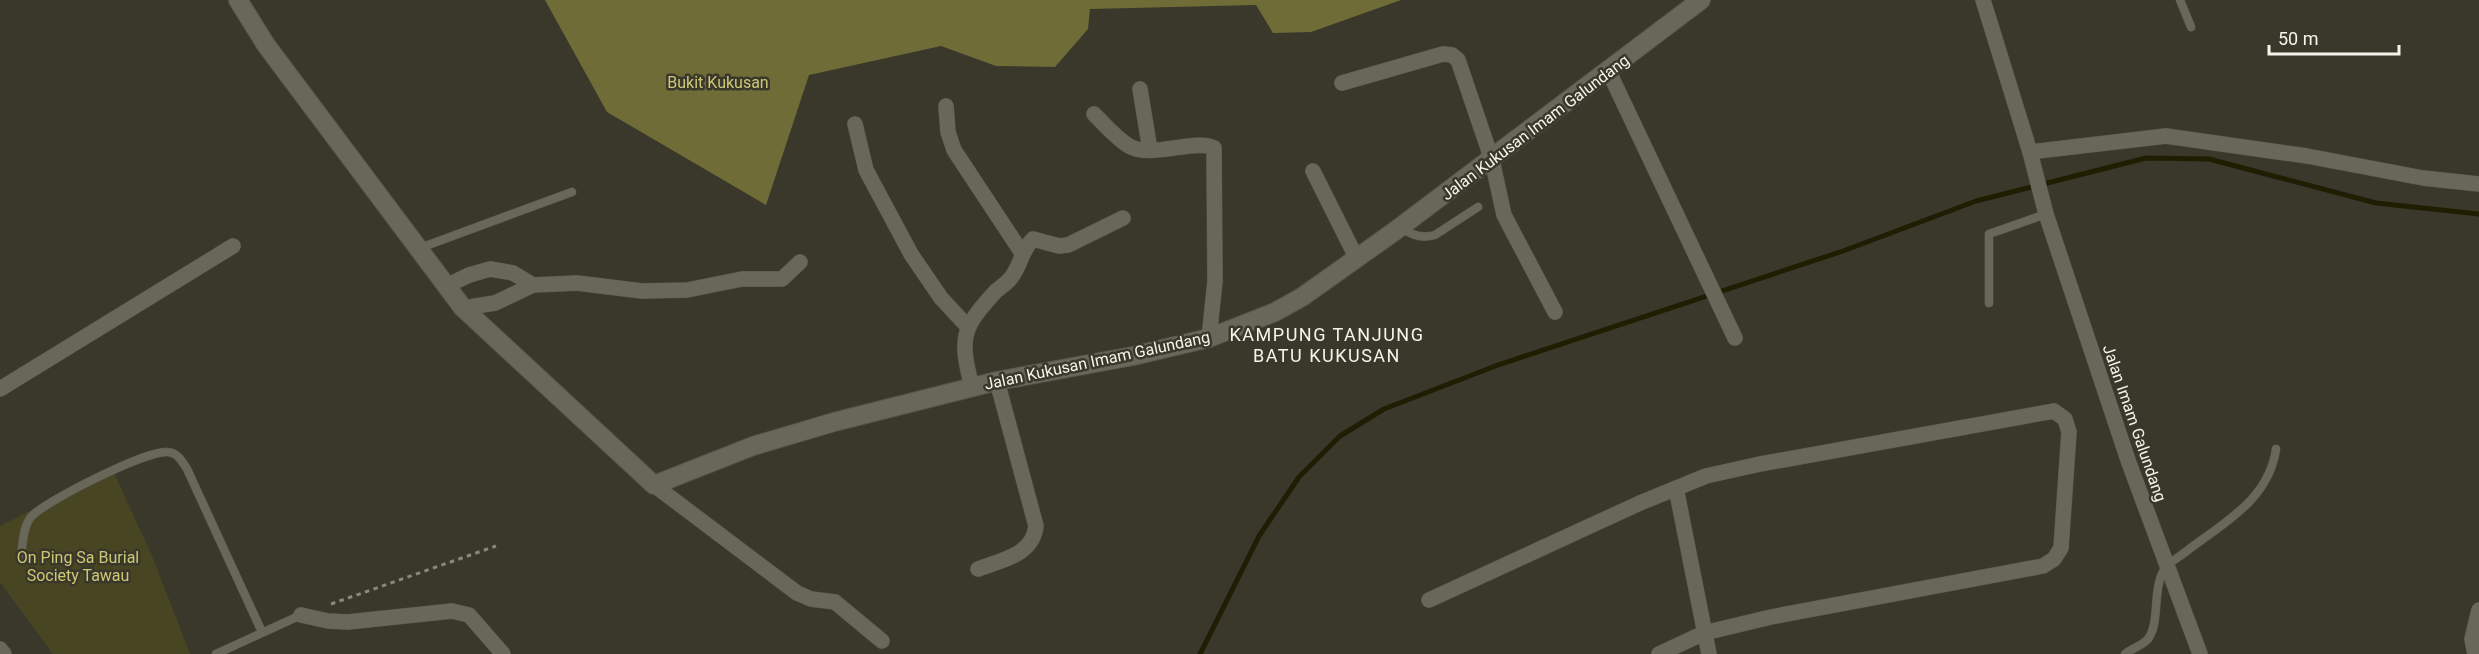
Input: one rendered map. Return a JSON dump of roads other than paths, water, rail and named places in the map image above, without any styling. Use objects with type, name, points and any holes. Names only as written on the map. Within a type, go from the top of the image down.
[{"type":"street","points":[[238,0],[266,45],[463,308],[654,485],[797,593],[811,599],[835,602],[882,641]]},
{"type":"street","name":"Jalan Kukusan Imam Galundang","points":[[654,485],[753,446],[834,422],[997,381],[1133,356],[1209,338],[1275,312],[1302,297],[1400,228],[1609,72],[1701,0]]},
{"type":"street","name":"Jalan Imam Galundang","points":[[1983,0],[2031,156],[2044,208],[2166,567],[2200,654]]},
{"type":"street","points":[[1342,83],[1443,54],[1452,55],[1458,60],[1492,160],[1504,215],[1555,312]]},
{"type":"street","points":[[1609,72],[1735,338]]},
{"type":"street","points":[[1140,88],[1150,150]]},
{"type":"street","points":[[946,106],[948,132],[954,150],[1022,253]]},
{"type":"street","points":[[1094,114],[1131,148],[1150,150],[1211,146],[1216,152],[1215,281],[1209,338]]},
{"type":"street","points":[[855,124],[866,170],[911,254],[941,298],[968,327]]},
{"type":"street","points":[[2031,156],[2166,135],[2307,156],[2423,178],[2479,184]]},
{"type":"street","points":[[1313,171],[1357,259]]},
{"type":"street","points":[[972,387],[964,341],[968,327],[976,314],[1014,274],[1022,253],[1033,239],[1059,246],[1068,245],[1123,219]]},
{"type":"street","points":[[0,389],[233,246]]},
{"type":"street","points":[[463,308],[495,303],[533,285],[577,283],[642,291],[687,290],[742,279],[782,279],[800,262]]},
{"type":"street","points":[[446,286],[469,275],[490,269],[513,273],[533,285]]},
{"type":"street","points":[[978,569],[1026,550],[1035,536],[1036,526],[997,381]]},
{"type":"street","points":[[1429,600],[1706,476],[1760,464],[2054,411],[2065,419],[2069,432],[2061,548],[2054,560],[2043,566],[1771,617],[1704,633],[1659,654]]},
{"type":"street","points":[[1676,488],[1708,654]]},
{"type":"street","points":[[2475,654],[2472,639],[2479,610]]},
{"type":"street","points":[[302,615],[328,621],[348,622],[452,611],[469,615],[503,654]]},
{"type":"street","points":[[0,649],[4,654]]},
{"type":"lane","points":[[2180,0],[2191,27]]},
{"type":"lane","points":[[418,249],[572,192]]},
{"type":"lane","points":[[1400,228],[1416,236],[1435,235],[1478,207]]},
{"type":"lane","points":[[1989,303],[1989,234],[2044,208]]},
{"type":"lane","points":[[2125,654],[2142,644],[2151,633],[2158,586],[2166,567],[2248,505],[2266,483],[2273,468],[2276,449]]},
{"type":"lane","points":[[21,556],[27,522],[40,508],[118,468],[159,452],[172,452],[181,459],[187,469],[262,632]]},
{"type":"lane","points":[[216,654],[302,615]]},
{"type":"waterway","points":[[1200,654],[1259,536],[1299,477],[1340,436],[1384,409],[1498,365],[1843,251],[1976,201],[2146,158],[2209,159],[2376,203],[2479,214]]},
{"type":"district","name":"KAMPUNG TANJUNG BATU KUKUSAN","points":[[1327,345]]},
{"type":"park label","name":"Bukit Kukusan","points":[[718,82]]},
{"type":"park label","name":"On Ping Sa Burial Society Tawau","points":[[78,566]]}]
